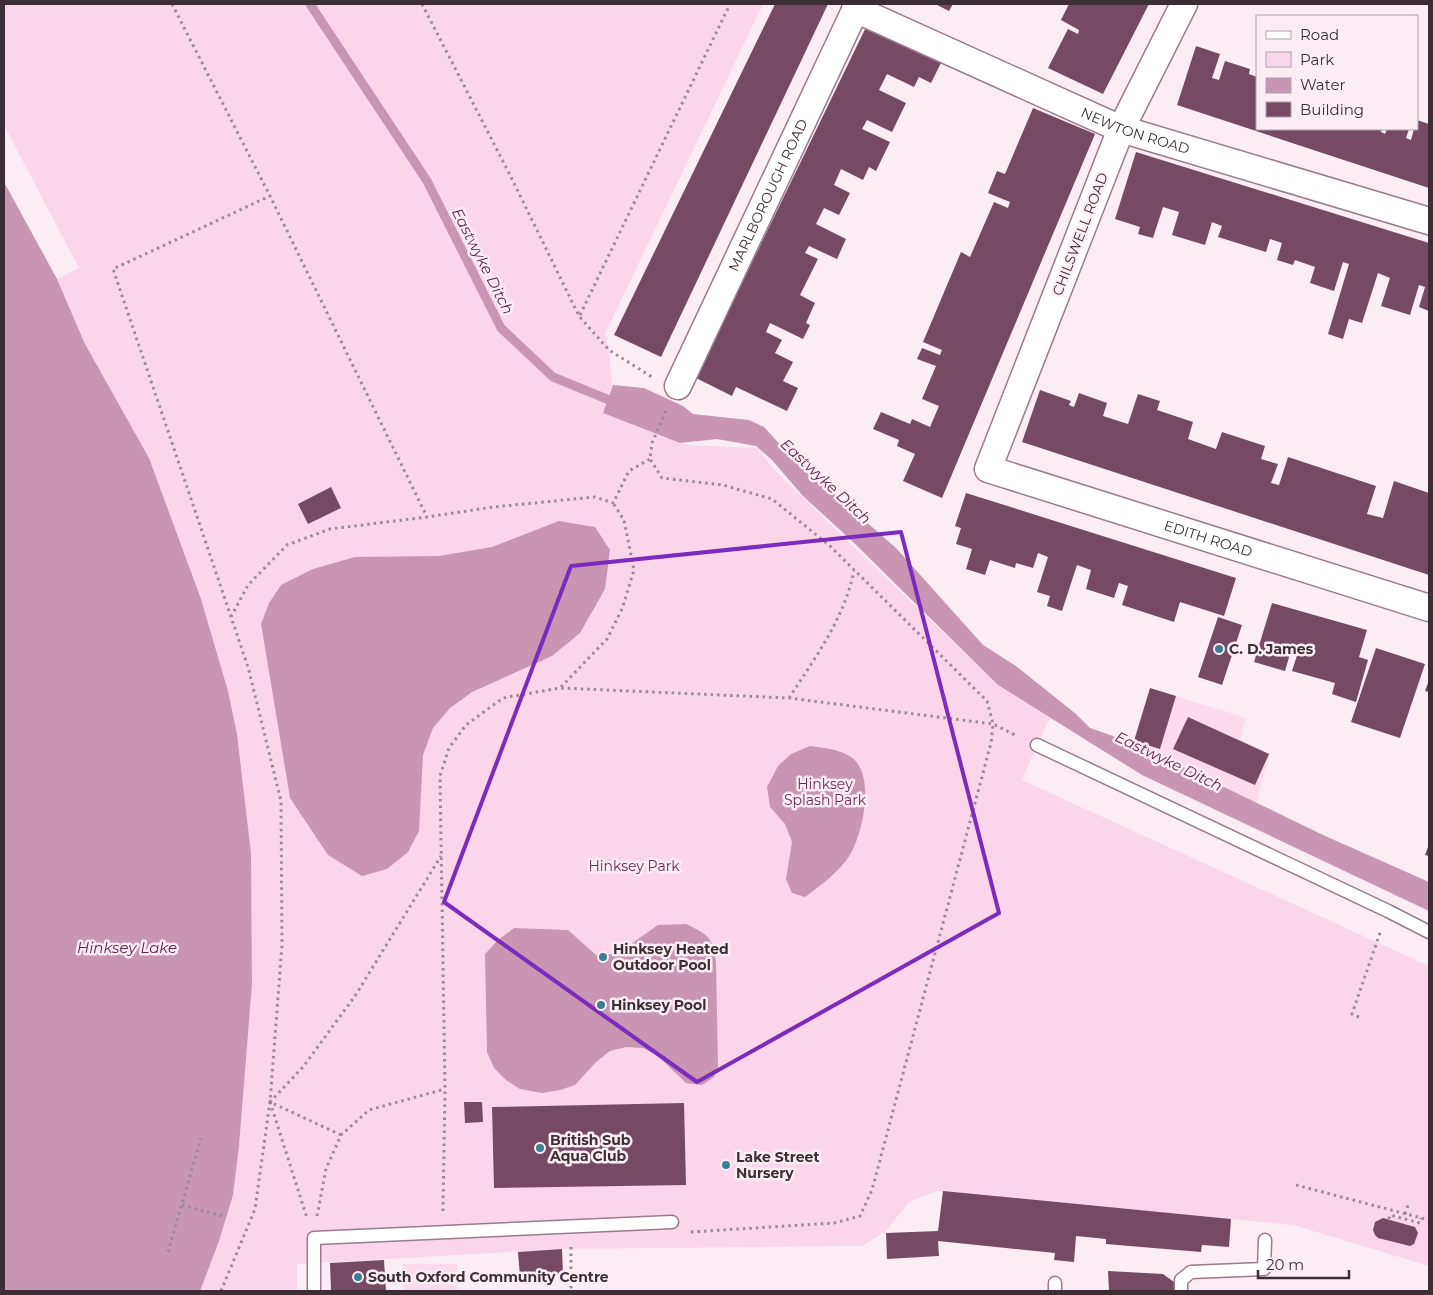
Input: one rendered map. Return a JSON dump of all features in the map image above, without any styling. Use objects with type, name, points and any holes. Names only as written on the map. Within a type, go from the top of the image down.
[{"type":"street","name":"CHILSWELL ROAD","points":[[988,470],[1121,129],[1184,4]]},
{"type":"street","name":"NEWTON ROAD","points":[[856,6],[1121,129],[1429,221]]},
{"type":"street","name":"MARLBOROUGH ROAD","points":[[669,384],[856,6]]},
{"type":"street","name":"EDITH ROAD","points":[[988,470],[1429,608]]},
{"type":"lane","points":[[1037,745],[1429,932]]},
{"type":"lane","points":[[314,1291],[314,1238],[672,1222]]},
{"type":"lane","points":[[1181,1291],[1181,1280],[1191,1272],[1264,1269],[1265,1240]]},
{"type":"path","points":[[172,4],[270,196],[427,517]]},
{"type":"path","points":[[422,4],[510,174],[580,316],[610,350],[669,384]]},
{"type":"path","points":[[580,316],[730,4]]},
{"type":"path","points":[[221,1291],[255,1209],[270,1102],[282,945],[281,801],[248,667],[113,269],[270,196]]},
{"type":"path","points":[[654,435],[650,459],[662,478],[723,485],[772,499],[830,546],[987,701],[994,724],[991,744],[872,1190],[860,1216],[834,1223],[689,1232]]},
{"type":"path","points":[[613,503],[629,471],[650,459]]},
{"type":"path","points":[[230,617],[248,586],[287,545],[330,528],[493,507],[595,497],[613,503],[624,520],[634,570],[622,610],[606,638],[560,688]]},
{"type":"path","points":[[789,698],[831,632],[850,590],[854,571]]},
{"type":"path","points":[[443,1232],[445,1090],[440,776],[449,748],[466,725],[502,698],[560,688],[789,698],[994,724],[1037,745]]},
{"type":"path","points":[[270,1102],[303,1067],[355,996],[442,854]]},
{"type":"path","points":[[1359,1017],[1352,1014],[1388,911]]},
{"type":"path","points":[[314,1238],[326,1169],[341,1135],[370,1110],[445,1090]]},
{"type":"path","points":[[270,1102],[341,1135]]},
{"type":"path","points":[[270,1102],[314,1238]]},
{"type":"path","points":[[168,1252],[201,1138]]},
{"type":"path","points":[[1296,1185],[1429,1220]]},
{"type":"path","points":[[182,1205],[226,1217]]},
{"type":"path","points":[[1405,1214],[1408,1205]]},
{"type":"path","points":[[1389,1219],[1390,1214],[1420,1223],[1421,1218]]},
{"type":"path","points":[[571,1238],[571,1291]]},
{"type":"highlighted area","points":[[901,532],[999,913],[697,1082],[444,902],[571,566]]},
{"type":"shaded area","points":[[1150,688],[1246,718],[1240,739],[1270,754],[1256,803],[1133,743]]},
{"type":"shaded area","points":[[403,1264],[457,1264],[457,1291],[403,1291]]},
{"type":"green space","name":"Hinksey Park","points":[[4,4],[763,4],[605,334],[609,350],[612,385],[603,413],[685,445],[757,448],[776,472],[998,685],[1050,718],[1022,780],[1429,966],[1429,1266],[1293,1225],[937,1191],[909,1202],[886,1231],[862,1246],[562,1249],[297,1264],[297,1291],[200,1291],[219,1241],[233,1195],[239,1146],[252,984],[251,853],[237,734],[228,691],[201,599],[149,458],[85,344],[57,279],[79,268],[4,125]]},
{"type":"water","name":"Hinksey Lake","points":[[4,182],[57,279],[85,344],[149,458],[201,599],[228,691],[237,734],[251,853],[252,984],[239,1146],[233,1195],[219,1241],[200,1291],[4,1291]]},
{"type":"water","points":[[613,385],[644,388],[683,406],[693,414],[749,420],[764,427],[786,451],[897,549],[983,645],[1016,666],[1076,714],[1090,728],[1133,743],[1323,835],[1429,882],[1429,911],[1142,775],[998,685],[851,540],[803,496],[772,460],[756,446],[717,439],[680,443],[603,413]]},
{"type":"water","points":[[559,521],[595,527],[610,550],[605,589],[580,633],[552,656],[472,692],[450,708],[433,728],[423,755],[419,831],[408,852],[387,869],[362,876],[328,855],[290,798],[261,624],[269,603],[281,585],[313,569],[355,557],[439,556],[492,547]]},
{"type":"water","points":[[810,746],[826,748],[846,754],[859,765],[863,776],[865,804],[859,833],[850,855],[835,873],[805,897],[792,893],[786,879],[792,842],[785,824],[770,807],[767,787],[778,766],[791,754]]},
{"type":"water","name":"Hinksey Pool","points":[[686,924],[705,934],[711,942],[715,954],[718,1067],[714,1077],[702,1085],[686,1083],[658,1056],[643,1048],[626,1047],[610,1051],[596,1062],[575,1085],[542,1093],[520,1089],[506,1080],[494,1068],[487,1052],[485,954],[498,940],[514,928],[568,930],[596,955],[617,954],[658,925]]},
{"type":"building","points":[[775,4],[828,4],[661,357],[614,335]]},
{"type":"building","points":[[935,4],[953,4],[949,11]]},
{"type":"building","points":[[1069,4],[1149,4],[1103,94],[1048,68],[1068,29],[1078,34],[1079,30],[1061,20]]},
{"type":"building","points":[[868,23],[943,59],[931,83],[919,77],[914,87],[887,74],[879,90],[906,103],[892,132],[867,120],[862,129],[890,142],[876,171],[869,167],[863,180],[841,169],[834,185],[850,193],[839,215],[824,208],[816,224],[846,239],[837,259],[809,246],[805,253],[818,259],[800,295],[815,303],[806,323],[810,325],[803,339],[770,323],[766,332],[782,340],[775,353],[793,362],[783,381],[798,388],[787,411],[736,387],[732,396],[696,378]]},
{"type":"building","points":[[1196,46],[1220,54],[1212,78],[1219,80],[1225,61],[1250,69],[1249,74],[1256,77],[1256,130],[1382,130],[1381,132],[1385,134],[1387,130],[1409,130],[1406,138],[1411,140],[1414,130],[1418,130],[1418,120],[1429,124],[1429,188],[1177,105]]},
{"type":"building","points":[[1033,108],[1095,134],[942,498],[903,481],[915,454],[897,446],[899,440],[873,429],[881,412],[910,424],[912,419],[930,427],[939,406],[922,399],[936,366],[917,359],[922,348],[940,355],[942,350],[923,342],[961,252],[970,257],[994,202],[1008,208],[1010,202],[988,193],[997,171],[1005,174]]},
{"type":"building","points":[[1136,152],[1429,243],[1429,311],[1419,307],[1425,287],[1419,285],[1410,315],[1381,306],[1390,278],[1378,273],[1362,323],[1349,319],[1343,339],[1328,334],[1349,264],[1343,262],[1334,291],[1310,283],[1315,267],[1295,260],[1293,265],[1277,260],[1282,243],[1270,239],[1266,252],[1218,237],[1222,226],[1212,222],[1205,245],[1172,235],[1179,212],[1163,207],[1153,238],[1138,234],[1140,227],[1115,219]]},
{"type":"building","points":[[1040,390],[1071,401],[1069,405],[1074,407],[1079,393],[1107,403],[1103,416],[1128,424],[1138,394],[1160,401],[1157,410],[1193,422],[1188,439],[1216,449],[1222,432],[1265,446],[1261,459],[1278,464],[1271,483],[1279,485],[1288,457],[1376,486],[1367,514],[1383,518],[1394,481],[1429,493],[1429,575],[1022,442]]},
{"type":"building","points":[[331,487],[341,508],[308,524],[298,504]]},
{"type":"building","points":[[966,493],[1236,578],[1224,616],[1180,602],[1174,622],[1122,605],[1128,586],[1119,583],[1114,598],[1086,589],[1091,570],[1077,565],[1062,611],[1047,606],[1050,596],[1037,592],[1048,557],[1038,553],[1033,568],[1016,563],[1015,568],[990,560],[985,575],[966,569],[972,549],[956,544],[961,528],[955,526]]},
{"type":"building","points":[[1272,603],[1367,630],[1359,657],[1368,660],[1356,702],[1332,694],[1335,683],[1292,671],[1299,649],[1292,647],[1285,671],[1254,662]]},
{"type":"building","points":[[1218,617],[1242,625],[1222,685],[1198,677]]},
{"type":"building","points":[[1376,648],[1425,664],[1400,738],[1351,722]]},
{"type":"building","points":[[1429,680],[1429,692],[1425,691]]},
{"type":"building","points":[[1150,688],[1176,696],[1160,749],[1134,741]]},
{"type":"building","points":[[1188,717],[1269,754],[1255,785],[1173,749]]},
{"type":"building","points":[[1429,844],[1429,856],[1425,855]]},
{"type":"building","points":[[464,1102],[482,1102],[483,1122],[465,1123]]},
{"type":"building","points":[[684,1103],[686,1185],[494,1188],[492,1107]]},
{"type":"building","points":[[943,1191],[1231,1219],[1229,1247],[1202,1245],[1201,1252],[1106,1244],[1106,1239],[1076,1236],[1074,1262],[1054,1260],[1055,1253],[938,1241],[939,1256],[887,1259],[886,1233],[938,1231]]},
{"type":"building","points":[[1383,1218],[1415,1227],[1418,1233],[1414,1244],[1410,1246],[1378,1238],[1373,1230],[1375,1222]]},
{"type":"building","points":[[562,1249],[563,1274],[520,1276],[518,1252]]},
{"type":"building","name":"South Oxford Community Centre","points":[[384,1260],[386,1291],[331,1291],[330,1263]]},
{"type":"building","points":[[1108,1271],[1163,1274],[1174,1282],[1174,1291],[1109,1291]]},
{"type":"waterway","name":"Eastwyke Ditch","points":[[310,4],[427,181],[501,328],[553,377],[619,404]]},
{"type":"place","name":"C. D. James","points":[[1219,649]]},
{"type":"place","name":"Hinksey Heated Outdoor Pool","points":[[603,957]]},
{"type":"place","name":"Hinksey Pool","points":[[601,1005]]},
{"type":"place","name":"British Sub Aqua Club","points":[[540,1148]]},
{"type":"place","name":"Lake Street Nursery","points":[[726,1165]]},
{"type":"place","name":"South Oxford Community Centre","points":[[358,1277]]},
{"type":"park label","name":"Hinksey Splash Park","points":[[825,792]]}]
